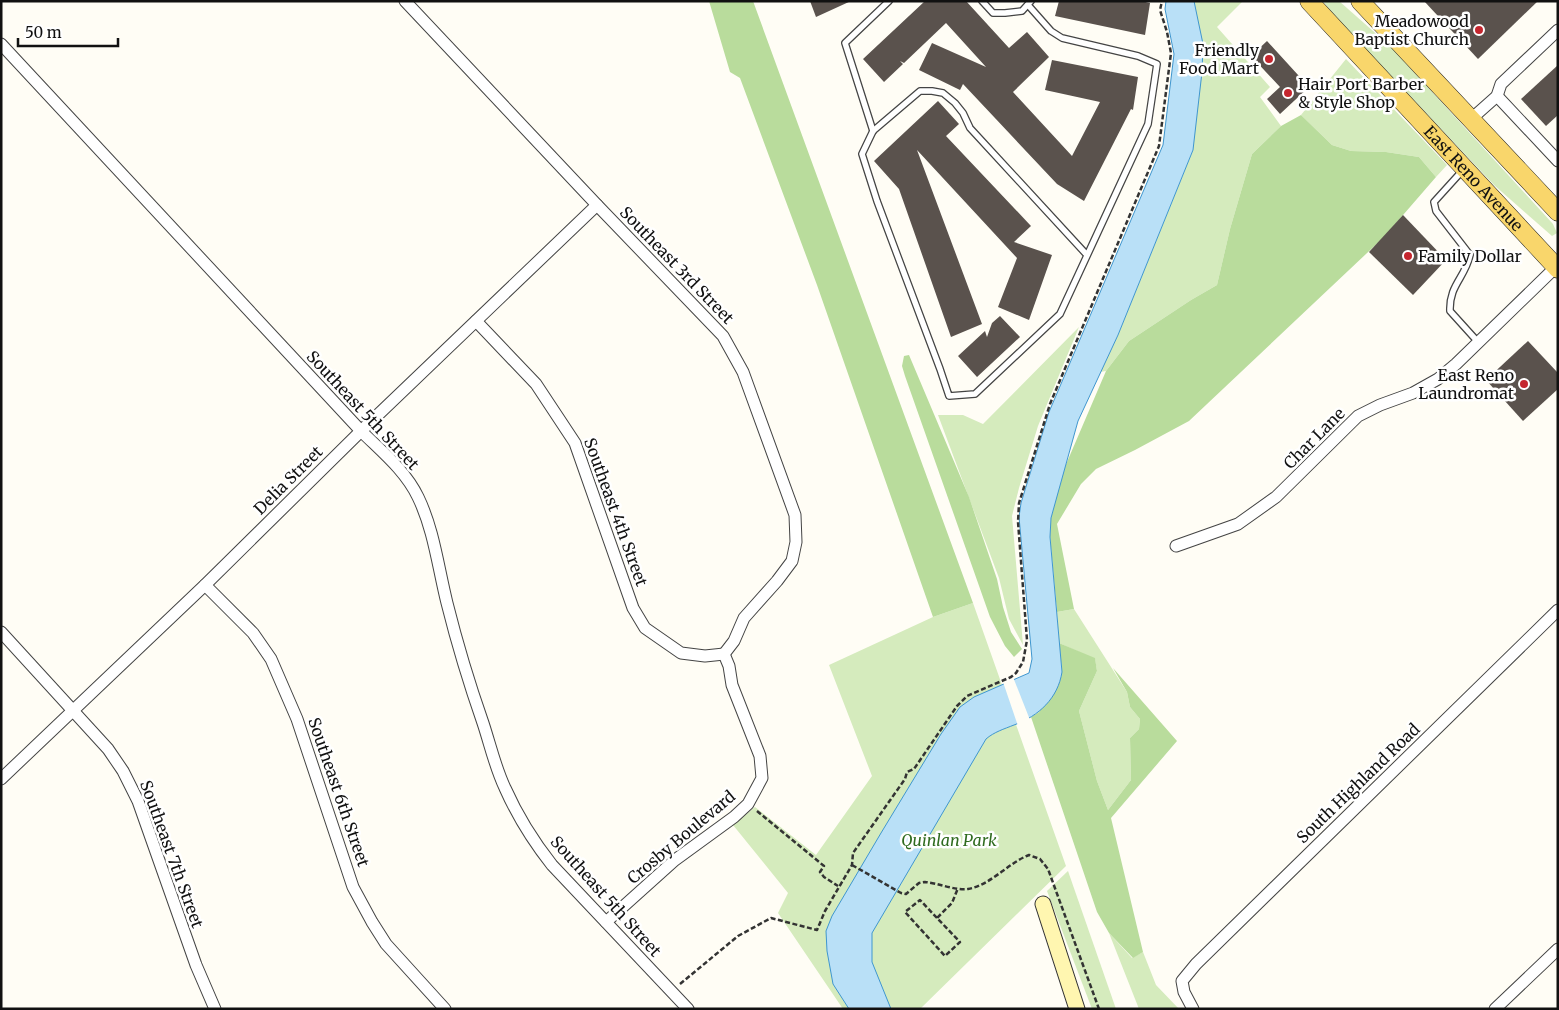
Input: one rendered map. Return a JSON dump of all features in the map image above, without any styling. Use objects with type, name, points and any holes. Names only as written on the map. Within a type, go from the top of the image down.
[{"type":"main road","name":"East Reno Avenue","points":[[1309,1],[1557,267]]},
{"type":"main road","points":[[1360,1],[1558,212]]},
{"type":"street","name":"Southeast 3rd Street","points":[[404,1],[723,336],[744,372],[795,516],[796,542],[792,560],[777,581],[744,618],[734,641],[724,654]]},
{"type":"street","points":[[1470,120],[1497,96],[1501,84],[1558,30]]},
{"type":"street","name":"Southeast 5th Street","points":[[1,44],[361,431],[401,471],[417,495],[426,515],[435,544],[460,655],[504,786],[522,821],[552,865],[688,1009]]},
{"type":"street","points":[[1497,96],[1558,161]]},
{"type":"street","name":"Delia Street","points":[[1,779],[205,585],[361,431],[597,205]]},
{"type":"street","name":"Char Lane","points":[[1176,546],[1238,524],[1276,497],[1358,416],[1380,405],[1413,393],[1438,379],[1557,267]]},
{"type":"street","name":"Southeast 4th Street","points":[[476,321],[536,384],[575,443],[633,608],[645,628],[681,653],[706,656],[724,654]]},
{"type":"street","name":"Southeast 6th Street","points":[[205,585],[253,633],[271,659],[297,719],[353,887],[386,944],[445,1009]]},
{"type":"street","name":"South Highland Road","points":[[1193,1009],[1184,992],[1182,981],[1196,964],[1558,610]]},
{"type":"street","name":"Southeast 7th Street","points":[[1,632],[73,709],[108,749],[123,771],[138,802],[196,965],[215,1009]]},
{"type":"street","name":"Crosby Boulevard","points":[[606,922],[675,860],[734,817],[748,804],[762,778],[760,756],[732,685],[729,666],[724,654]]},
{"type":"street","points":[[1043,904],[1077,1009]]},
{"type":"street","points":[[1495,1009],[1558,949]]},
{"type":"lane","points":[[873,131],[845,43],[889,1]]},
{"type":"lane","points":[[982,1],[993,13],[1005,14],[1022,11],[1029,3],[1052,32],[1062,38],[1138,56],[1157,64],[1148,124],[1060,314],[975,394],[949,396],[877,201],[862,154],[873,131],[920,91],[944,93],[955,102],[970,128],[1087,255]]},
{"type":"lane","points":[[1464,168],[1434,202],[1436,211],[1470,255],[1464,271],[1452,290],[1449,301],[1450,310],[1478,342]]},
{"type":"path","points":[[671,991],[732,940],[772,918],[817,930],[852,865],[853,854],[905,779],[907,772],[914,769],[957,706],[967,696],[1012,677],[1023,662],[1027,640],[1018,522],[1019,503],[1050,404],[1159,146],[1171,53],[1160,10],[1162,1]]},
{"type":"path","points":[[748,804],[824,866],[820,872],[824,877],[839,886]]},
{"type":"path","points":[[852,865],[906,894],[919,883],[925,882],[967,889],[988,881]]},
{"type":"path","points":[[937,918],[952,903],[958,888]]},
{"type":"path","points":[[920,900],[937,918],[960,942],[945,956],[905,912],[920,900]]},
{"type":"green space","points":[[709,1],[753,1],[973,603],[933,617],[817,285],[740,78],[730,72]]},
{"type":"green space","points":[[1194,1],[1243,1],[1217,27],[1270,87],[1260,97],[1281,126],[1252,154],[1230,229],[1217,285],[1129,341],[1106,371],[1100,372],[1118,335],[1193,150]]},
{"type":"green space","points":[[1323,1],[1339,1],[1390,46],[1553,224],[1557,233],[1552,236],[1494,185],[1337,19]]},
{"type":"green space","points":[[1346,59],[1447,165],[1436,177],[1419,157],[1386,152],[1351,151],[1332,145],[1301,115]]},
{"type":"green space","points":[[1301,115],[1332,145],[1351,151],[1386,152],[1419,157],[1436,177],[1384,237],[1189,421],[1096,469],[1081,484],[1057,524],[1074,609],[1057,612],[1050,536],[1051,518],[1061,476],[1106,371],[1129,341],[1217,285],[1230,229],[1252,154],[1281,126]]},
{"type":"green space","points":[[1079,327],[1038,426],[1012,516],[1023,645],[1009,619],[999,578],[938,415],[963,415],[983,424]]},
{"type":"green space","points":[[909,355],[969,497],[997,579],[1011,632],[1022,649],[1014,657],[1005,646],[990,617],[905,376],[902,366],[904,356]]},
{"type":"green space","name":"Quinlan Park","points":[[973,603],[1066,866],[920,1009],[843,1009],[778,913],[788,893],[733,825],[755,807],[816,855],[872,776],[829,665],[933,617]]},
{"type":"green space","points":[[1074,609],[1127,692],[1130,707],[1140,719],[1139,729],[1130,738],[1131,780],[1108,810],[1097,781],[1079,711],[1097,671],[1095,659],[1059,643],[1057,612]]},
{"type":"green space","points":[[1059,643],[1095,658],[1097,671],[1079,711],[1097,781],[1108,810],[1131,780],[1130,738],[1139,729],[1140,719],[1130,707],[1127,692],[1113,668],[1177,741],[1111,818],[1143,952],[1133,958],[1109,933],[1097,912],[1031,717],[1039,712],[1062,671]]},
{"type":"green space","points":[[1068,871],[1116,1009],[1092,1009],[1047,891]]},
{"type":"green space","points":[[1109,933],[1132,958],[1143,952],[1156,985],[1179,1009],[1139,1009]]},
{"type":"water","points":[[1166,1],[1194,1],[1203,44],[1202,72],[1193,150],[1118,335],[1078,421],[1051,518],[1050,537],[1062,672],[1060,681],[1052,698],[1039,711],[1031,717],[986,739],[872,933],[872,962],[891,1009],[849,1009],[833,984],[827,951],[826,931],[832,916],[941,734],[960,707],[974,697],[1029,673],[1032,659],[1019,517],[1021,503],[1049,412],[1163,145],[1174,54],[1165,9]]},
{"type":"pier","points":[[1013,677],[1030,720],[1018,726],[1003,682]]},
{"type":"building","points":[[810,1],[851,1],[816,17]]},
{"type":"building","points":[[925,1],[966,1],[1009,48],[1027,32],[1049,57],[1013,92],[1072,156],[1100,102],[1045,90],[1052,60],[1138,77],[1133,110],[1131,109],[1084,201],[1057,184],[963,84],[960,90],[919,70],[932,43],[986,67],[946,23],[904,63],[900,61],[903,64],[884,82],[863,59]]},
{"type":"building","points":[[1059,1],[1141,1],[1150,3],[1145,35],[1055,16]]},
{"type":"building","name":"Meadowood Baptist Church","points":[[1424,1],[1538,1],[1478,59]]},
{"type":"building","points":[[1267,41],[1309,87],[1280,114],[1267,99],[1280,87],[1251,56]]},
{"type":"building","points":[[1558,65],[1558,115],[1546,126],[1521,99]]},
{"type":"building","points":[[938,101],[959,124],[946,136],[1031,226],[1014,242],[1052,255],[1029,320],[998,307],[1017,258],[917,150],[982,324],[951,337],[899,189],[874,161]]},
{"type":"building","name":"Family Dollar","points":[[1403,215],[1446,260],[1413,295],[1369,252]]},
{"type":"building","points":[[1000,316],[1020,337],[977,377],[958,356],[985,331],[987,337],[992,323]]},
{"type":"building","name":"East Reno Laundromat","points":[[1528,341],[1558,373],[1558,389],[1523,421],[1486,380]]},
{"type":"place","name":"Meadowood Baptist Church","points":[[1479,30]]},
{"type":"place","name":"Friendly Food Mart","points":[[1269,59]]},
{"type":"place","name":"Hair Port Barber & Style Shop","points":[[1288,93]]},
{"type":"place","name":"Family Dollar","points":[[1408,256]]},
{"type":"place","name":"East Reno Laundromat","points":[[1524,384]]}]
